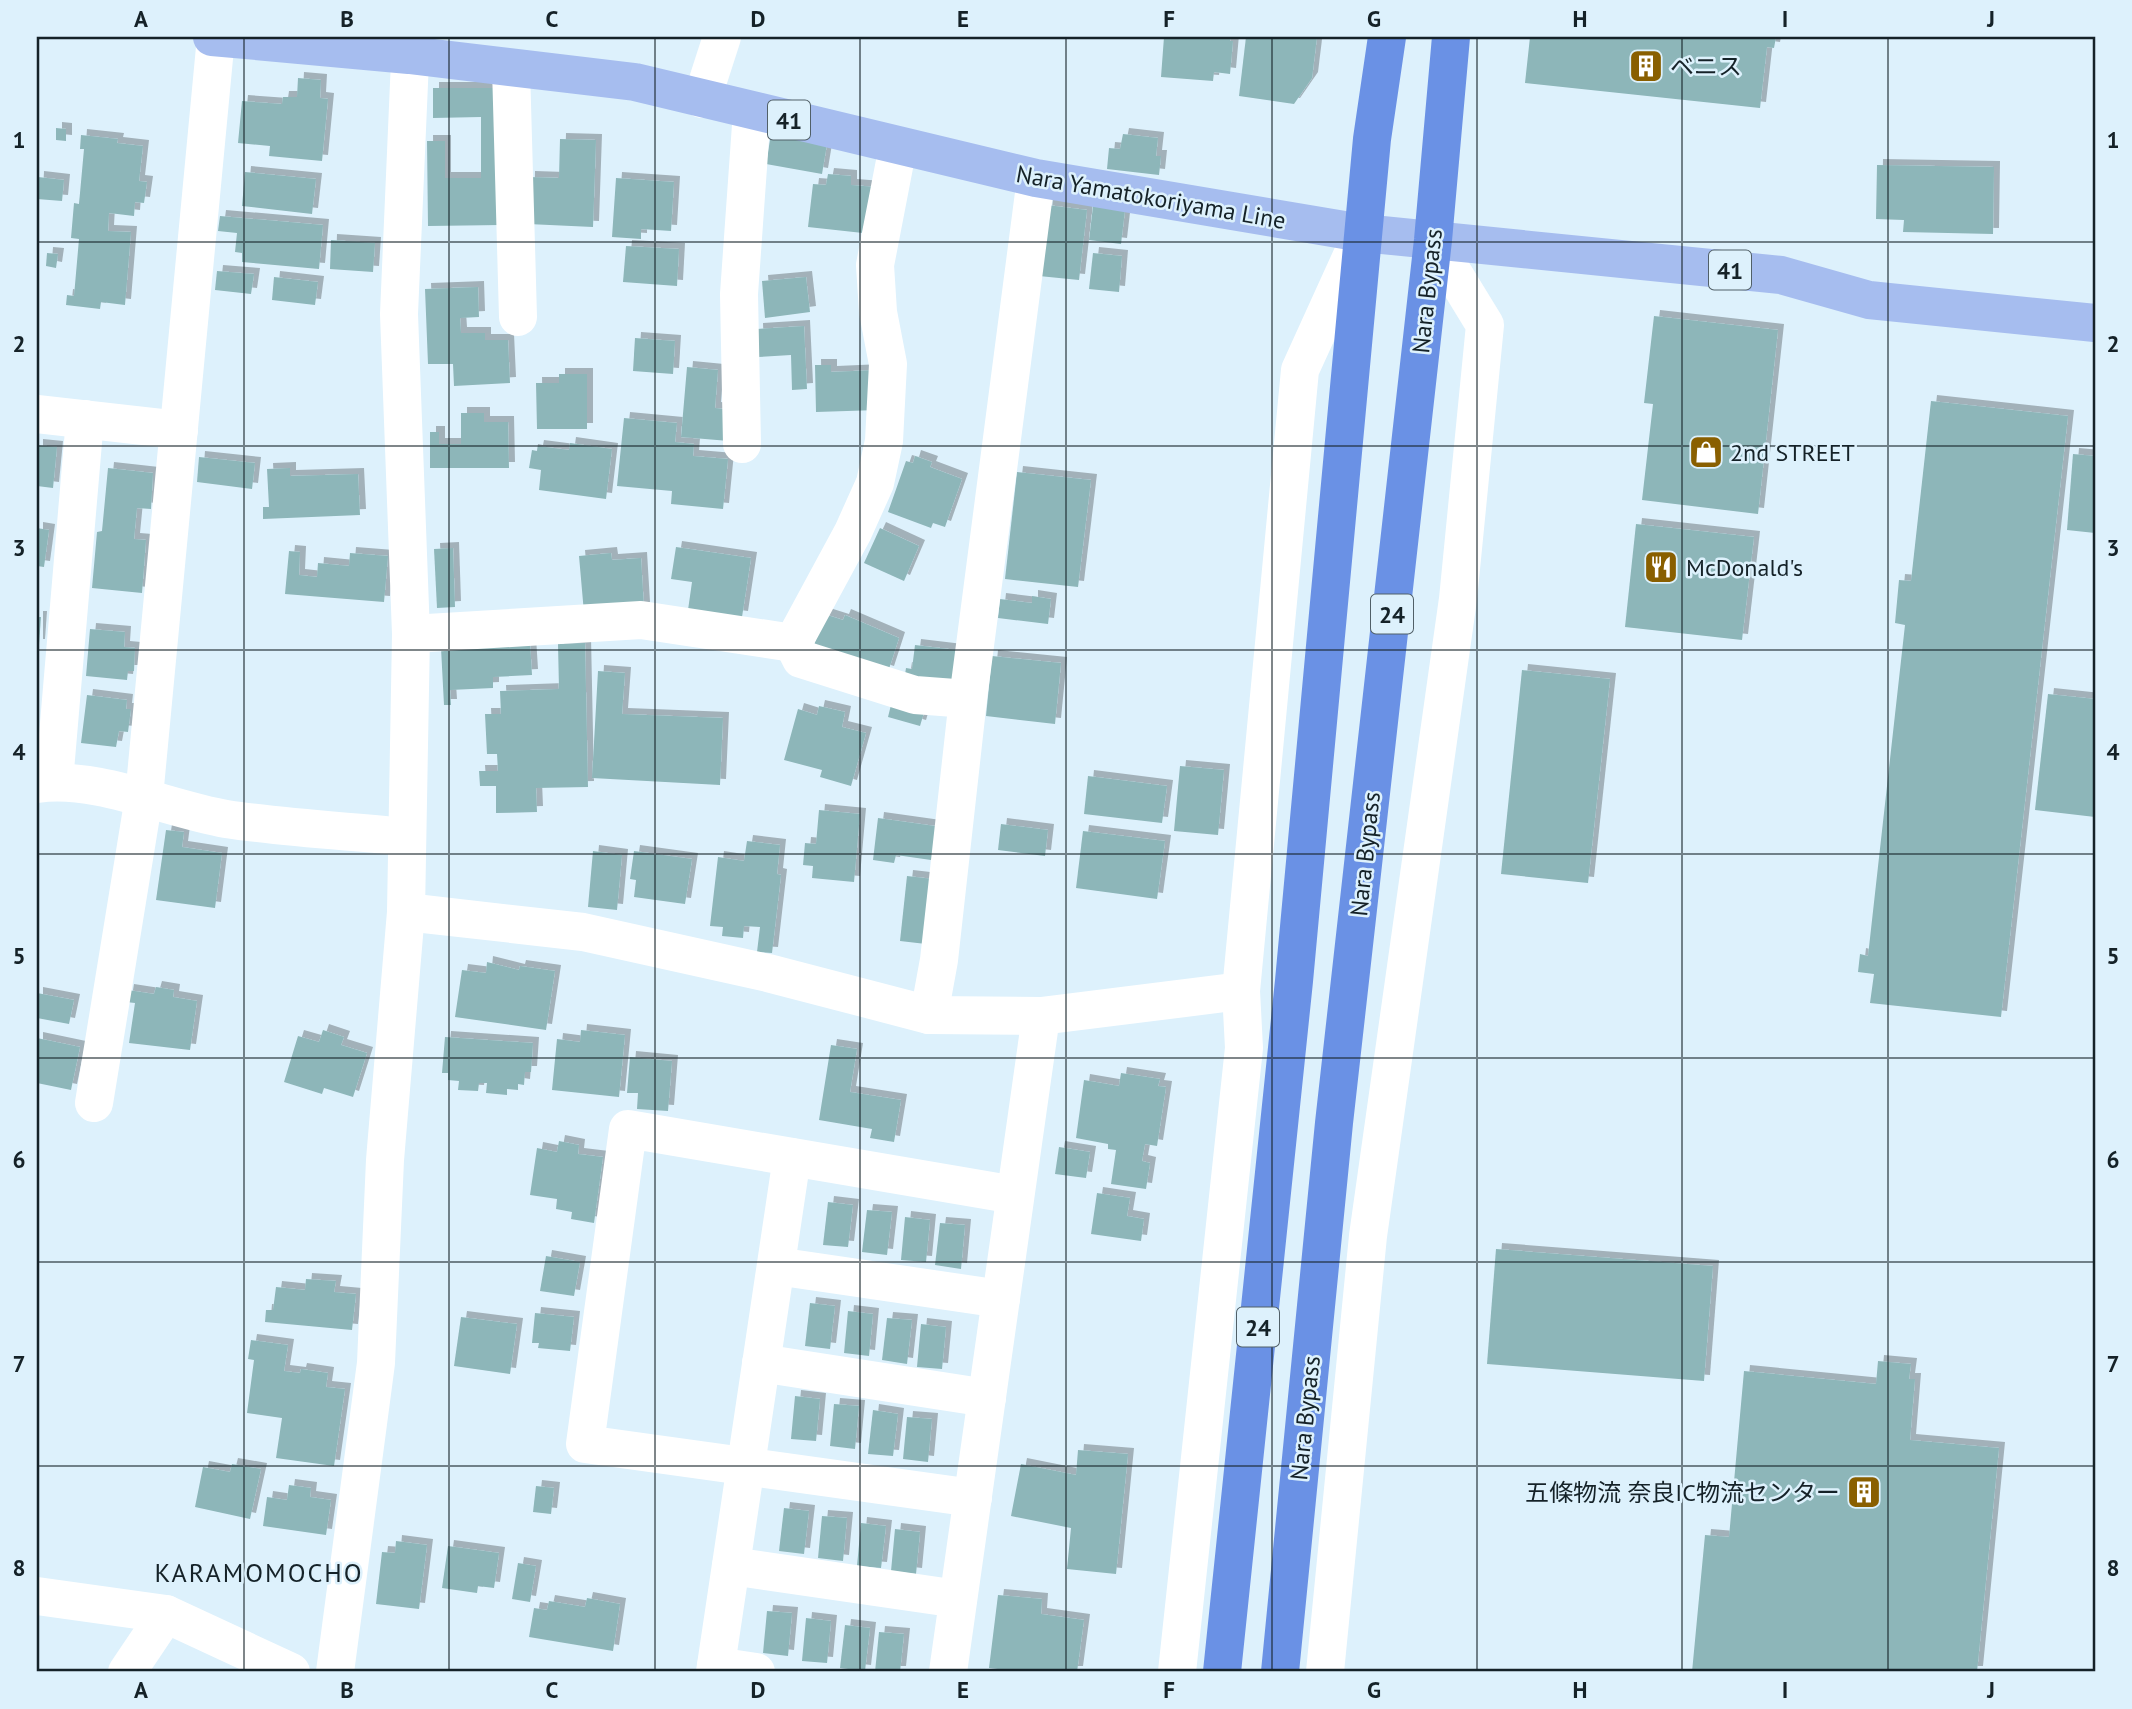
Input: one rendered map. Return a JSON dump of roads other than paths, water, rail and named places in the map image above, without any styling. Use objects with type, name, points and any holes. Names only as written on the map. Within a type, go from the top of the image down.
[{"type":"highway","name":"24","points":[[1222,1672],[1294,981],[1362,233],[1387,37]]},
{"type":"highway","name":"Nara Bypass","points":[[1280,1672],[1350,988],[1433,240],[1451,37]]},
{"type":"main road","name":"Nara Yamatokoriyama Line","points":[[214,37],[410,46],[511,68],[635,82],[1036,178],[1362,233],[1781,275],[1870,300],[2095,323]]},
{"type":"street","points":[[94,1102],[144,797],[214,37]]},
{"type":"street","points":[[702,99],[722,37]]},
{"type":"street","points":[[335,1672],[376,1363],[386,1160],[406,912],[411,634],[400,314],[410,46]]},
{"type":"street","points":[[511,68],[518,317]]},
{"type":"street","points":[[742,444],[739,294],[752,111]]},
{"type":"street","points":[[793,643],[858,519],[874,483],[884,441],[888,364],[878,312],[875,265],[898,146]]},
{"type":"street","points":[[929,1015],[939,960],[968,699],[1036,178]]},
{"type":"street","points":[[1177,1672],[1244,1048],[1241,991],[1300,370],[1362,233]]},
{"type":"street","points":[[1325,1672],[1368,1236],[1458,599],[1485,325],[1433,240]]},
{"type":"street","points":[[37,414],[179,429]]},
{"type":"street","points":[[85,419],[53,583],[45,783],[144,797],[224,819],[407,837]]},
{"type":"street","points":[[411,634],[640,620],[793,643]]},
{"type":"street","points":[[793,643],[801,659],[915,695],[968,699]]},
{"type":"street","points":[[406,912],[583,932],[768,972],[929,1015],[1041,1016],[1241,991]]},
{"type":"street","points":[[948,1672],[1041,1016]]},
{"type":"street","points":[[973,1498],[585,1444],[628,1129],[1015,1195]]},
{"type":"street","points":[[756,1672],[716,1669],[792,1157]]},
{"type":"street","points":[[776,1266],[1001,1298]]},
{"type":"street","points":[[761,1363],[987,1398]]},
{"type":"street","points":[[731,1566],[958,1599]]},
{"type":"street","points":[[37,1596],[166,1614],[291,1672]]},
{"type":"street","points":[[127,1672],[166,1614]]},
{"type":"place","name":"ベニス","points":[[1646,66]]},
{"type":"place","name":"2nd STREET","points":[[1706,452]]},
{"type":"place","name":"McDonald's","points":[[1661,567]]},
{"type":"place","name":"五條物流 奈良IC物流センター","points":[[1864,1492]]},
{"type":"district","name":"KARAMOMOCHO","points":[[259,1572]]}]
